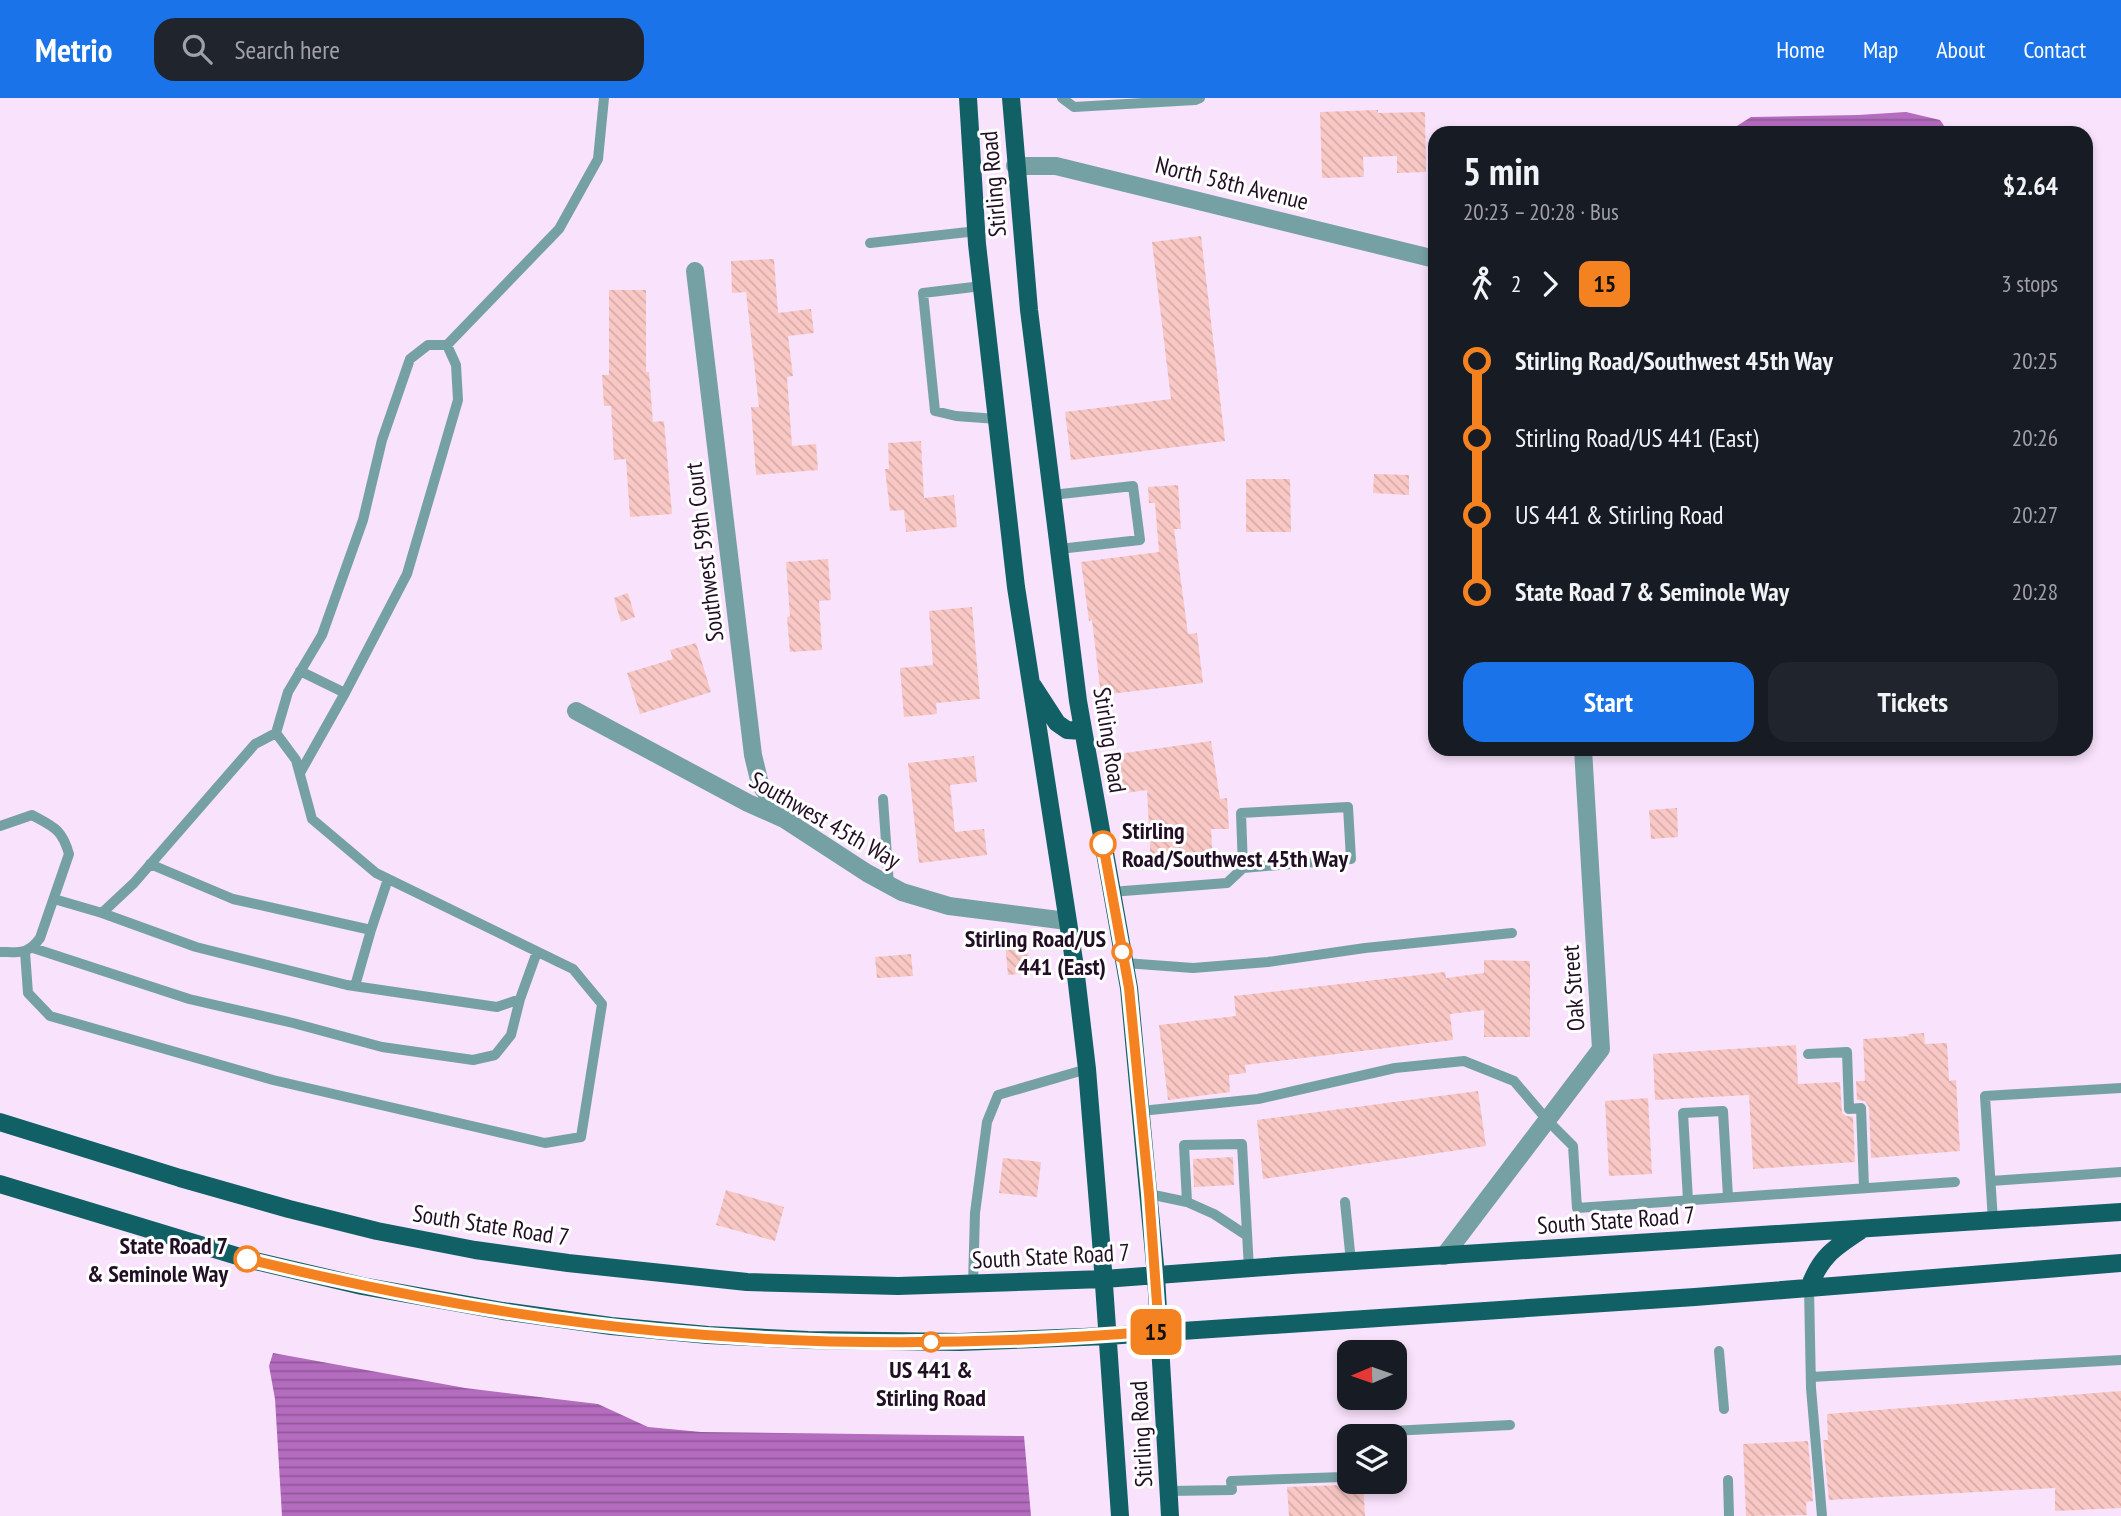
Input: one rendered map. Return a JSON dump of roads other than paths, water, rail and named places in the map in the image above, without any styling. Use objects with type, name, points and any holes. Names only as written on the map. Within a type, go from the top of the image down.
[{"type":"main road","name":"Stirling Road","points":[[968,98],[982,286],[1014,578],[1075,967],[1087,1069],[1120,1516]]},
{"type":"main road","name":"Stirling Road","points":[[1011,98],[1029,310],[1083,731],[1129,988],[1156,1276],[1170,1516]]},
{"type":"main road","points":[[1029,680],[1057,723],[1066,730],[1083,731]]},
{"type":"main road","name":"South State Road 7","points":[[0,1122],[180,1178],[377,1231],[475,1250],[747,1282],[898,1286],[1104,1279],[2121,1212]]},
{"type":"main road","points":[[0,1184],[283,1268],[404,1293],[576,1321],[668,1332],[808,1340],[960,1342],[1107,1336],[1809,1288],[2121,1263]]},
{"type":"main road","points":[[1809,1288],[1815,1269],[1829,1251],[1863,1229]]},
{"type":"street","name":"North 58th Avenue","points":[[1015,166],[1067,168],[1428,257]]},
{"type":"street","name":"Southwest 59th Court","points":[[695,271],[753,755],[760,784],[784,819]]},
{"type":"street","name":"Southwest 45th Way","points":[[576,711],[748,803],[784,819],[902,892],[949,906],[1067,920]]},
{"type":"street","name":"Oak Street","points":[[1444,1256],[1601,1049],[1583,756]]},
{"type":"lane","points":[[102,913],[134,883],[255,744],[276,733],[288,692],[322,635],[363,520],[382,440],[410,359],[428,345],[447,345],[559,229],[598,159],[604,98]]},
{"type":"lane","points":[[1062,98],[1074,107],[1200,98]]},
{"type":"lane","points":[[870,243],[977,231]]},
{"type":"lane","points":[[982,286],[923,293],[935,411],[956,416],[997,419]]},
{"type":"lane","points":[[300,773],[407,574],[458,400],[456,365],[447,345]]},
{"type":"lane","points":[[1052,495],[1133,486],[1140,540],[1059,549]]},
{"type":"lane","points":[[300,671],[345,692]]},
{"type":"lane","points":[[0,826],[32,815],[58,829],[69,854],[40,939],[29,950],[28,993],[50,1016],[273,1080],[545,1143],[581,1137],[602,1004],[573,969],[376,873],[312,819],[296,760],[276,733]]},
{"type":"lane","points":[[883,799],[889,885]]},
{"type":"lane","points":[[1111,892],[1227,883],[1243,868],[1351,859],[1348,807],[1241,813],[1243,868]]},
{"type":"lane","points":[[150,864],[233,899],[371,930]]},
{"type":"lane","points":[[355,986],[388,879]]},
{"type":"lane","points":[[54,900],[102,913],[196,947],[355,986],[497,1007],[520,999]]},
{"type":"lane","points":[[1125,963],[1193,968],[1268,962],[1365,948],[1512,933]]},
{"type":"lane","points":[[0,952],[29,950],[190,999],[382,1047],[473,1059],[495,1055],[511,1035],[520,999],[537,952]]},
{"type":"lane","points":[[1808,1054],[1847,1052],[1849,1108],[1861,1108],[1864,1187]]},
{"type":"lane","points":[[1141,1111],[1258,1099],[1395,1068],[1464,1061],[1514,1081],[1573,1146],[1577,1208],[1955,1182]]},
{"type":"lane","points":[[973,1284],[975,1213],[985,1133],[999,1095],[1087,1069]]},
{"type":"lane","points":[[1993,1221],[1985,1096],[2121,1088]]},
{"type":"lane","points":[[1688,1200],[1683,1113],[1723,1111],[1728,1197]]},
{"type":"lane","points":[[1187,1202],[1184,1145],[1242,1144],[1249,1269]]},
{"type":"lane","points":[[1991,1181],[2121,1172]]},
{"type":"lane","points":[[1149,1194],[1187,1202],[1214,1214],[1247,1235]]},
{"type":"lane","points":[[1345,1202],[1351,1262]]},
{"type":"lane","points":[[1809,1288],[1811,1377],[1822,1516]]},
{"type":"lane","points":[[1719,1352],[1724,1409]]},
{"type":"lane","points":[[1811,1377],[2121,1360]]},
{"type":"lane","points":[[1407,1430],[1510,1425]]},
{"type":"lane","points":[[1169,1491],[1337,1477]]},
{"type":"lane","points":[[1728,1480],[1729,1516]]},
{"type":"place","name":"Stirling Road/Southwest 45th Way","points":[[1103,844]]},
{"type":"place","name":"Stirling Road/US 441 (East)","points":[[1122,952]]},
{"type":"place","name":"State Road 7 & Seminole Way","points":[[247,1259]]},
{"type":"place","name":"US 441 & Stirling Road","points":[[931,1342]]}]
